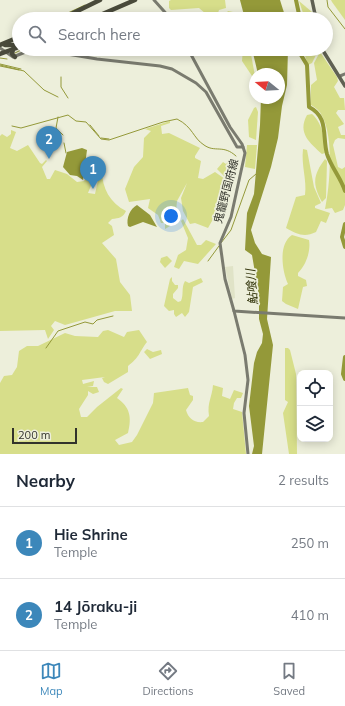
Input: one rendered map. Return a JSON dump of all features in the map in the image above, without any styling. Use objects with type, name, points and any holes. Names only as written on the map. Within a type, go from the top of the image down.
[{"type":"highway","points":[[75,12],[100,0]]},
{"type":"highway","points":[[107,12],[135,0]]},
{"type":"highway","points":[[0,46],[12,40]]},
{"type":"highway","points":[[0,46],[12,44]]},
{"type":"highway","points":[[2,53],[12,50]]},
{"type":"main road","points":[[312,0],[315,12]]},
{"type":"main road","points":[[327,56],[345,86]]},
{"type":"street","points":[[154,0],[165,12]]},
{"type":"street","points":[[0,46],[2,53],[15,57]]},
{"type":"street","points":[[79,56],[169,68],[203,88],[222,118],[235,145],[243,147]]},
{"type":"street","name":"鬼籠野国府線","points":[[192,56],[243,147],[245,156],[231,217],[220,245],[225,279],[245,355],[248,380],[244,413],[248,454]]},
{"type":"street","points":[[340,76],[345,74]]},
{"type":"street","points":[[234,311],[345,318]]},
{"type":"shaded area","points":[[225,0],[226,8],[219,10],[218,12],[204,12],[199,8],[171,10],[169,8],[169,1]]},
{"type":"shaded area","points":[[240,0],[280,0],[284,12],[243,12]]},
{"type":"shaded area","points":[[331,0],[345,0],[345,20],[332,2]]},
{"type":"shaded area","points":[[299,1],[312,12],[303,12]]},
{"type":"shaded area","points":[[242,56],[251,56],[254,68],[249,68],[249,72],[242,61]]},
{"type":"shaded area","points":[[254,56],[288,56],[287,85],[285,93],[285,68],[257,68]]},
{"type":"shaded area","points":[[305,56],[316,56],[312,63],[308,65]]},
{"type":"shaded area","points":[[318,56],[323,56],[337,77],[338,81],[334,87],[340,98],[344,98],[345,110],[338,110],[336,113],[344,124],[338,127],[341,135],[345,135],[345,139],[338,138],[335,140],[333,145],[338,167],[342,169],[345,167],[345,205],[343,210],[335,213],[332,208],[325,209],[328,188],[330,149],[326,125],[320,113],[311,105],[311,85],[317,80],[314,63]]},
{"type":"shaded area","points":[[261,104],[282,104],[278,138],[271,167],[251,230],[255,243],[262,254],[271,257],[267,319],[273,345],[262,454],[252,454],[254,446],[249,406],[254,363],[257,352],[262,343],[263,334],[259,319],[259,296],[252,255],[245,250],[247,213],[254,194]]},
{"type":"shaded area","points":[[256,107],[258,112],[256,140],[249,137],[248,120]]},
{"type":"shaded area","points":[[312,114],[321,127],[325,153],[322,154],[309,142],[304,132],[304,121],[307,115]]},
{"type":"shaded area","points":[[170,121],[170,123],[161,126],[162,134],[169,133],[200,148],[195,156],[195,158],[201,161],[198,178],[203,179],[215,172],[225,179],[220,186],[224,195],[229,193],[228,208],[220,221],[212,221],[208,228],[195,223],[190,224],[183,211],[181,198],[187,183],[177,201],[175,223],[165,229],[165,223],[161,223],[158,215],[148,208],[150,199],[129,202],[125,189],[134,167],[143,157],[144,138],[151,131],[145,129]]},
{"type":"shaded area","points":[[11,130],[16,132],[10,148],[17,151],[28,145],[40,163],[42,164],[46,160],[47,161],[42,167],[47,179],[50,179],[55,170],[67,174],[77,182],[84,181],[88,175],[94,178],[88,193],[95,194],[100,171],[102,171],[105,189],[111,199],[120,208],[126,211],[119,218],[112,219],[108,223],[112,226],[114,235],[102,243],[116,259],[120,282],[130,295],[132,311],[115,311],[65,325],[55,321],[51,326],[54,330],[48,339],[45,330],[0,331],[0,136],[2,134],[7,137],[11,134]]},
{"type":"shaded area","points":[[45,131],[49,131],[51,132],[51,140],[45,141],[42,138],[42,134]]},
{"type":"shaded area","points":[[247,145],[257,145],[255,169],[245,167]]},
{"type":"shaded area","points":[[82,148],[87,150],[83,180],[77,176],[70,175],[63,167],[67,152]]},
{"type":"shaded area","points":[[303,149],[307,150],[314,187],[321,203],[315,206],[315,208],[330,213],[326,223],[321,221],[316,232],[308,235],[297,233],[286,228],[296,197],[305,195]]},
{"type":"shaded area","points":[[232,158],[236,164],[233,167],[230,177],[227,179],[217,169],[223,162],[226,164]]},
{"type":"shaded area","points":[[325,159],[327,161],[326,198],[322,202],[315,185],[315,180],[318,170]]},
{"type":"shaded area","points":[[137,205],[150,215],[157,227],[143,222],[130,227],[128,226],[129,214]]},
{"type":"shaded area","points":[[183,219],[197,245],[201,245],[206,240],[216,244],[198,264],[184,261],[179,269],[174,267],[178,255],[186,250],[188,238],[181,221]]},
{"type":"shaded area","points":[[292,235],[309,240],[307,258],[298,273],[298,276],[306,280],[307,286],[303,287],[298,309],[282,301],[283,287],[288,284],[284,272],[282,258],[283,251],[288,239]]},
{"type":"shaded area","points":[[167,256],[172,261],[165,268],[160,262],[161,258]]},
{"type":"shaded area","points":[[233,266],[235,298],[232,299],[225,267]]},
{"type":"shaded area","points":[[172,277],[172,281],[175,285],[178,285],[178,288],[173,294],[173,298],[178,302],[181,301],[182,298],[185,281],[189,283],[201,278],[203,282],[193,287],[189,312],[185,317],[182,313],[176,317],[174,310],[169,311],[164,306],[170,279]]},
{"type":"shaded area","points":[[108,330],[124,337],[127,332],[139,330],[147,342],[137,357],[128,366],[128,372],[108,384],[104,382],[102,378],[105,377],[82,380],[83,384],[94,381],[93,386],[87,387],[97,387],[99,392],[93,394],[88,391],[88,395],[79,409],[81,417],[87,417],[121,388],[123,389],[117,398],[125,405],[129,413],[130,422],[128,433],[115,440],[119,445],[132,442],[153,403],[154,393],[188,388],[190,395],[193,396],[193,400],[186,410],[187,413],[194,421],[203,422],[209,416],[213,385],[223,388],[222,396],[230,399],[234,390],[243,393],[241,398],[237,398],[233,409],[242,412],[246,454],[0,454],[0,383],[4,376],[12,375],[17,367],[19,351],[27,346],[38,346],[65,333],[75,336],[98,337],[103,331]]},
{"type":"shaded area","points":[[285,348],[290,350],[296,374],[297,454],[289,454],[283,413],[288,402],[285,400]]},
{"type":"shaded area","points":[[147,349],[153,352],[161,350],[162,354],[150,359],[144,352]]},
{"type":"waterway","points":[[296,0],[299,12]]},
{"type":"waterway","points":[[327,0],[328,7],[332,12]]},
{"type":"waterway","points":[[70,12],[85,5]]},
{"type":"waterway","points":[[333,13],[345,29]]},
{"type":"waterway","points":[[302,56],[307,65],[309,107],[320,116],[324,128],[327,154],[345,191]]},
{"type":"waterway","points":[[0,58],[7,59]]},
{"type":"waterway","points":[[0,64],[21,69]]},
{"type":"waterway","points":[[0,65],[24,71],[44,90],[58,97]]},
{"type":"waterway","points":[[0,66],[19,70]]},
{"type":"waterway","points":[[61,77],[61,87],[68,98]]},
{"type":"waterway","points":[[12,126],[21,128],[68,115],[76,121],[86,122],[101,139],[109,140],[163,122],[177,119],[186,125],[204,145],[212,148],[227,150],[236,156]]},
{"type":"waterway","points":[[58,117],[56,128],[63,135]]},
{"type":"waterway","points":[[90,125],[99,136]]},
{"type":"waterway","points":[[101,138],[109,139]]},
{"type":"waterway","points":[[64,143],[66,153]]},
{"type":"waterway","points":[[221,243],[231,230],[249,180],[256,174]]},
{"type":"waterway","points":[[345,224],[342,237],[345,247]]},
{"type":"waterway","points":[[208,261],[219,246]]},
{"type":"waterway","points":[[46,348],[58,331],[85,322],[93,324],[97,320],[113,316]]},
{"type":"waterway","points":[[345,357],[343,374],[345,379]]},
{"type":"place","name":"14 Jōraku-ji","points":[[49,159]]},
{"type":"place","name":"Hie Shrine","points":[[93,189]]},
{"type":"water label","name":"鮎喰川","points":[[252,287]]}]
